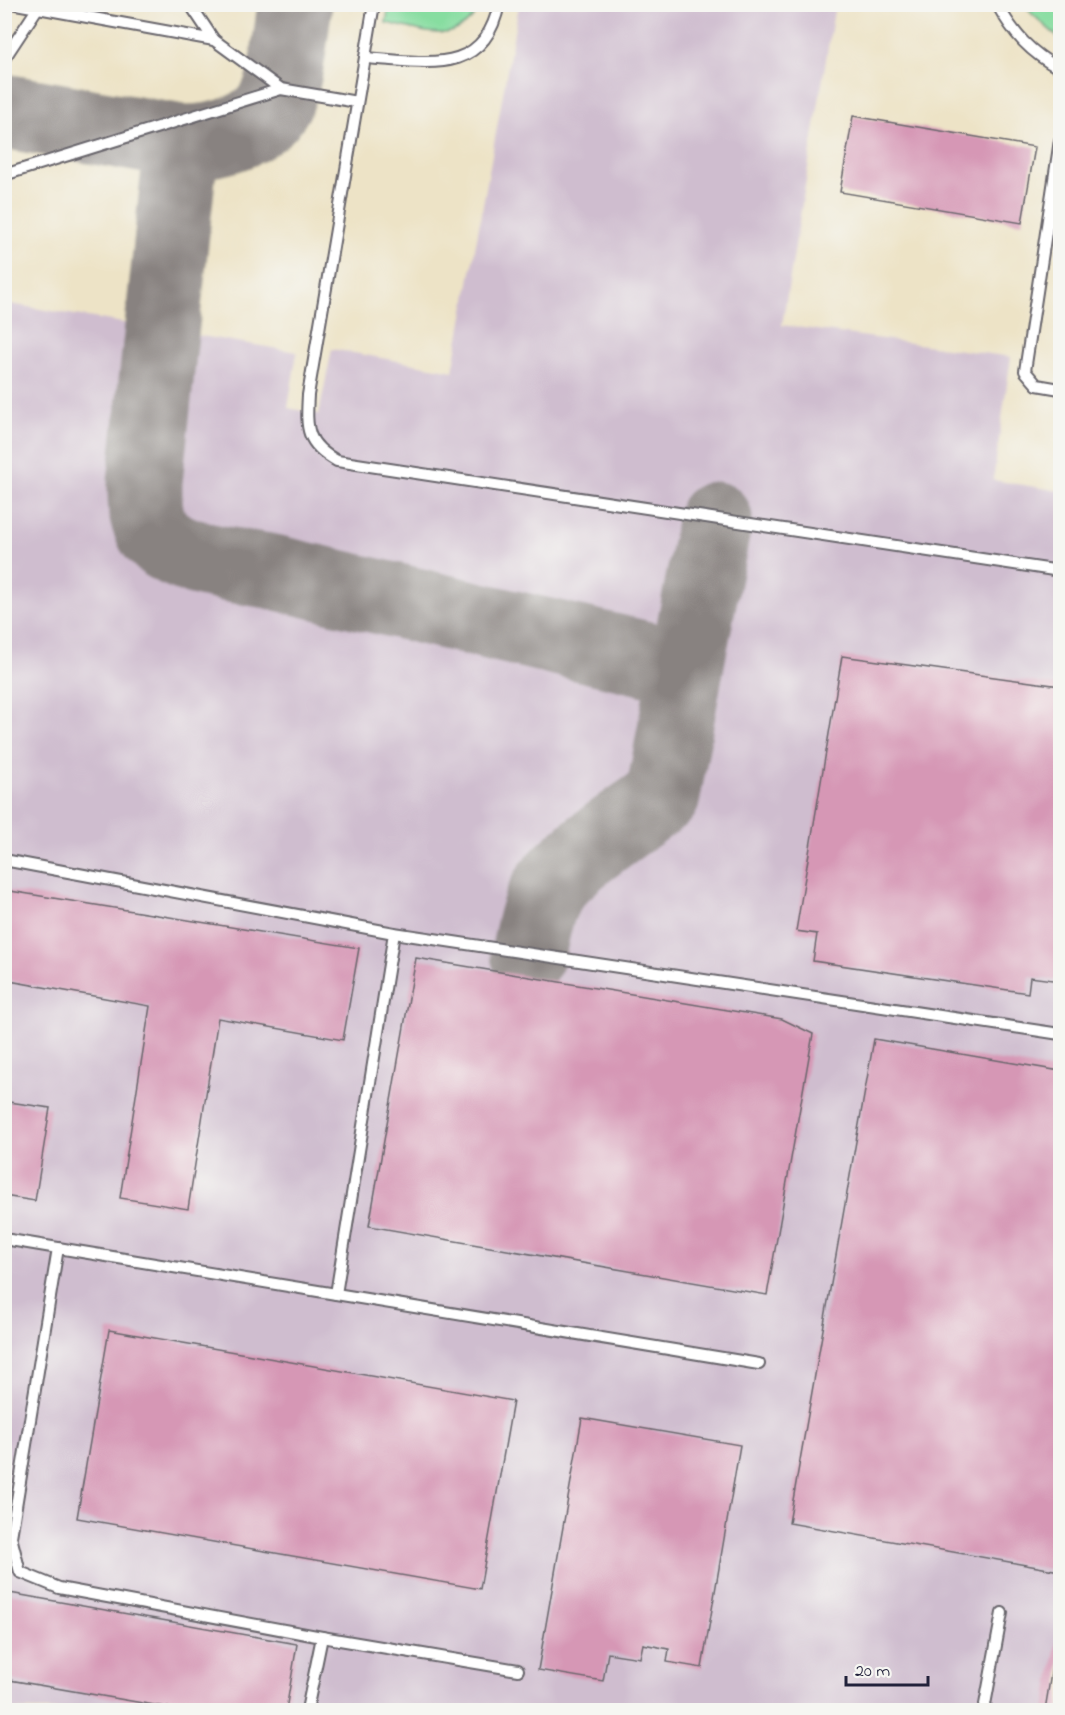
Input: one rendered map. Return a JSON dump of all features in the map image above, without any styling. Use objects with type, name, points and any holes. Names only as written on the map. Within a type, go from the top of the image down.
[{"type":"lane","points":[[16,4],[214,40]]},
{"type":"lane","points":[[190,4],[214,40],[281,89],[357,102]]},
{"type":"lane","points":[[374,4],[308,395],[306,422],[311,439],[321,452],[337,461],[1060,571]]},
{"type":"lane","points":[[365,58],[446,62],[463,57],[478,48],[490,33],[499,4]]},
{"type":"lane","points":[[997,4],[1011,30],[1040,58],[1060,69]]},
{"type":"lane","points":[[4,59],[37,9]]},
{"type":"lane","points":[[4,175],[142,135],[281,89]]},
{"type":"lane","points":[[1060,140],[1025,371],[1037,385],[1060,389]]},
{"type":"lane","points":[[4,860],[394,933],[1060,1034]]},
{"type":"lane","points":[[336,1294],[394,933]]},
{"type":"lane","points":[[4,1239],[759,1364]]},
{"type":"lane","points":[[58,1248],[8,1536],[20,1572],[59,1588],[322,1637],[518,1670]]},
{"type":"lane","points":[[984,1710],[1002,1613]]},
{"type":"lane","points":[[307,1710],[322,1637]]},
{"type":"shaded area","points":[[519,5],[835,5],[782,325],[1011,357],[993,480],[1060,491],[1060,1710],[5,1710],[4,303],[297,352],[288,408],[319,414],[332,349],[453,371]]},
{"type":"green space","points":[[389,4],[482,5],[462,27],[451,32],[440,33],[386,23]]},
{"type":"green space","points":[[1025,5],[1060,5],[1060,39],[1031,13]]},
{"type":"building","points":[[853,116],[1035,147],[1022,223],[840,192]]},
{"type":"building","points":[[842,656],[1060,686],[1060,981],[1030,977],[1028,993],[813,961],[817,934],[796,931]]},
{"type":"building","points":[[4,890],[359,948],[343,1040],[218,1018],[188,1209],[120,1198],[150,1006],[4,980]]},
{"type":"building","points":[[416,958],[782,1019],[813,1034],[767,1295],[369,1226]]},
{"type":"building","points":[[874,1039],[1060,1071],[1060,1571],[789,1523]]},
{"type":"building","points":[[9,1102],[50,1108],[35,1201],[4,1196],[4,1129]]},
{"type":"building","points":[[109,1330],[513,1401],[480,1589],[77,1518]]},
{"type":"building","points":[[582,1418],[740,1445],[702,1668],[667,1662],[669,1649],[643,1644],[640,1658],[608,1653],[603,1681],[538,1670]]},
{"type":"building","points":[[4,1592],[297,1644],[286,1710],[183,1710],[4,1679]]},
{"type":"building","points":[[1059,1625],[1060,1710],[1045,1710]]},
{"type":"taxiway","points":[[4,111],[182,142],[212,139],[241,131],[266,114],[281,88],[288,57],[295,4]]},
{"type":"taxiway","points":[[182,142],[145,482],[148,519],[153,531],[161,541],[174,549],[206,560],[269,571],[686,668],[715,519]]},
{"type":"taxiway","points":[[528,954],[538,911],[545,895],[560,875],[587,851],[663,796],[686,668]]}]
